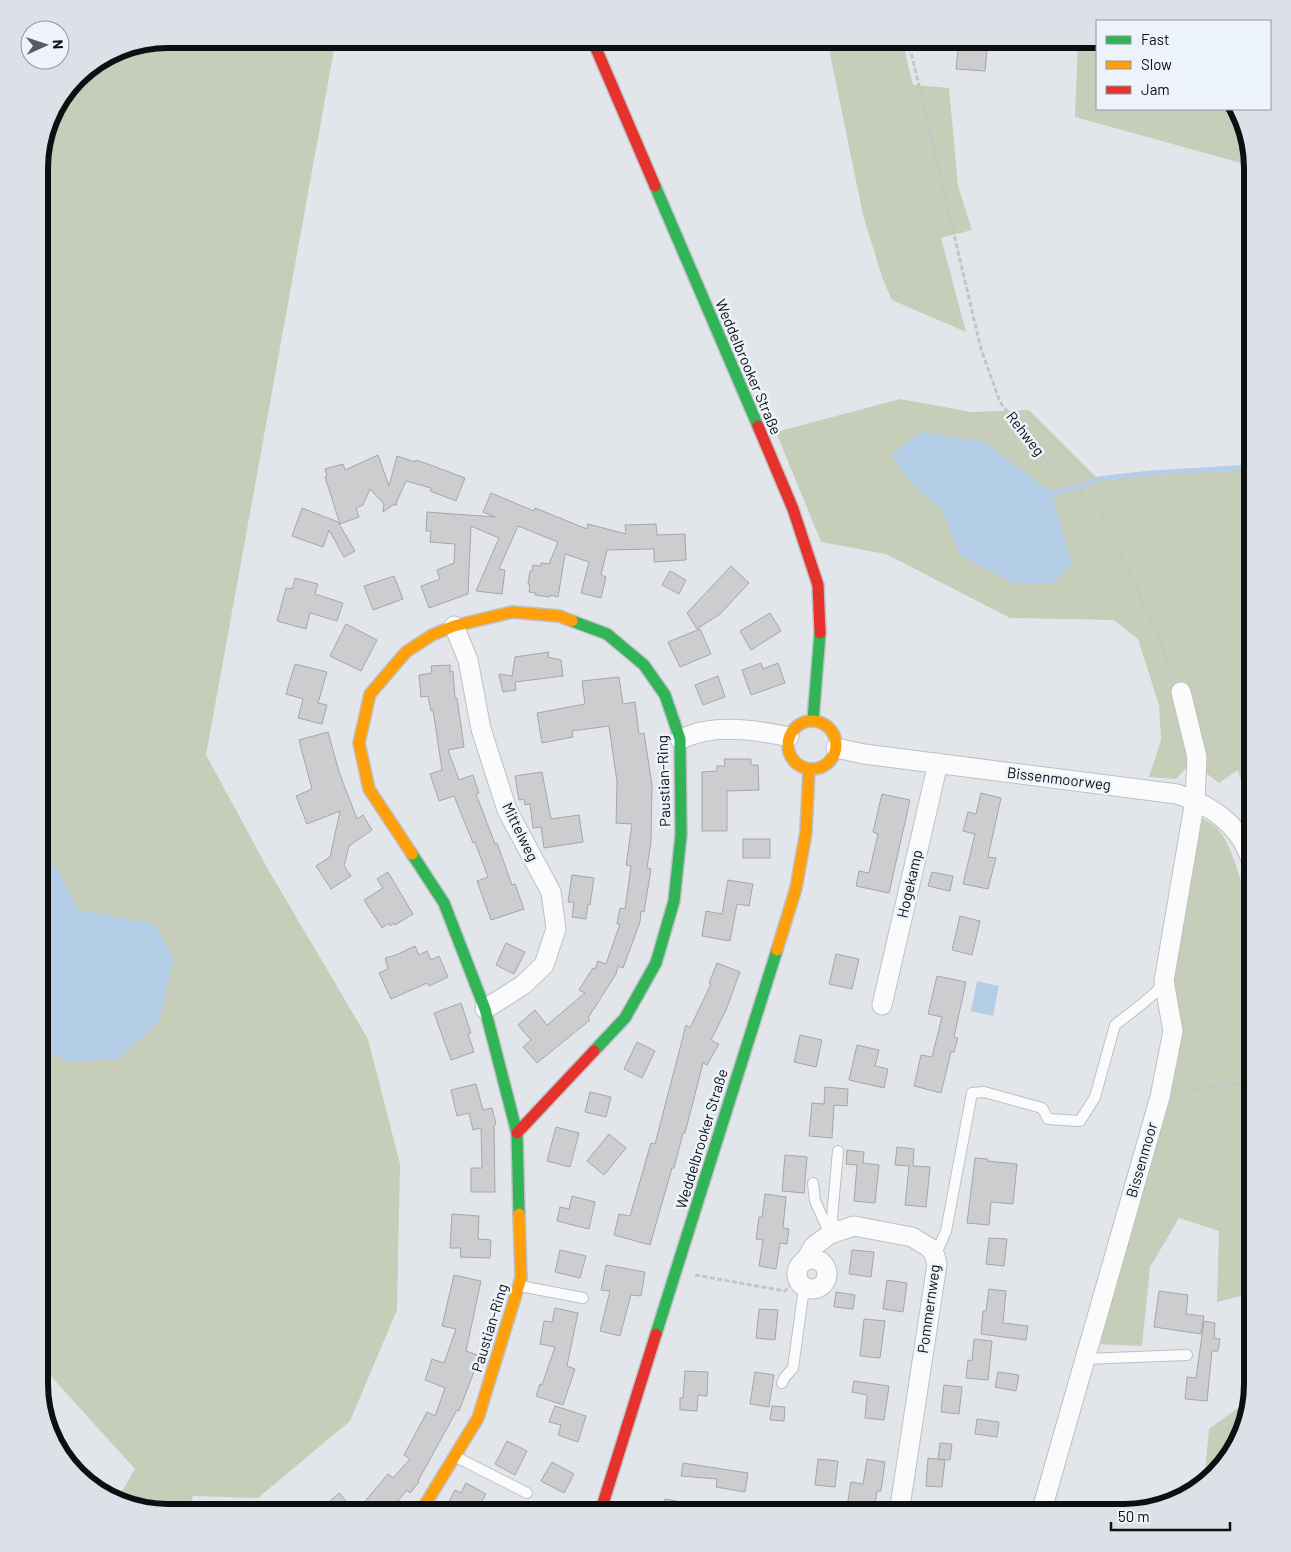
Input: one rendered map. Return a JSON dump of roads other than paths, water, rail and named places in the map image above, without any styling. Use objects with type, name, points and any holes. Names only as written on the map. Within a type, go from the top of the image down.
[{"type":"street","name":"Weddelbrooker Straße","points":[[596,48],[793,509],[813,568],[818,585],[820,641],[813,720]]},
{"type":"street","name":"Paustian-Ring","points":[[426,1504],[478,1418],[521,1278],[516,1133],[484,1009],[444,903],[370,789],[358,743],[370,694],[406,652],[432,635],[454,626],[512,612],[559,616],[607,634],[644,665],[665,695],[680,739],[681,835],[674,901],[656,963],[625,1018],[516,1133]]},
{"type":"street","name":"Mittelweg","points":[[454,626],[468,660],[481,729],[507,810],[551,892],[556,929],[544,965],[523,985],[484,1009]]},
{"type":"street","points":[[1181,692],[1197,757],[1195,800]]},
{"type":"street","points":[[813,720],[828,726],[833,732],[836,748],[834,755],[824,766],[809,769],[802,767],[791,758],[787,744],[789,737],[798,724],[813,720]]},
{"type":"street","points":[[680,739],[714,730],[746,731],[789,737]]},
{"type":"street","name":"Bissenmoorweg","points":[[836,748],[864,754],[1177,794],[1195,800],[1221,815],[1240,837],[1244,845]]},
{"type":"street","name":"Hogekamp","points":[[882,1005],[938,763]]},
{"type":"street","name":"Weddelbrooker Straße","points":[[603,1504],[796,888],[806,832],[809,769]]},
{"type":"street","name":"Bissenmoor","points":[[1043,1504],[1160,1097],[1173,1031],[1164,981],[1195,800]]},
{"type":"street","name":"Pommernweg","points":[[802,1274],[814,1246],[832,1233],[854,1226],[912,1237],[930,1248],[935,1256],[937,1264],[900,1504]]},
{"type":"lane","points":[[935,1256],[946,1231],[972,1092],[984,1092],[1042,1108],[1048,1119],[1080,1121],[1095,1098],[1115,1025],[1156,992],[1164,981]]},
{"type":"lane","points":[[832,1233],[838,1151]]},
{"type":"lane","points":[[813,1183],[815,1201],[832,1233]]},
{"type":"lane","points":[[782,1383],[792,1368],[802,1274]]},
{"type":"lane","points":[[519,1286],[582,1298]]},
{"type":"lane","points":[[1085,1359],[1187,1355]]},
{"type":"lane","points":[[455,1457],[527,1493]]},
{"type":"water","points":[[921,432],[983,441],[1052,493],[1072,565],[1052,584],[1015,584],[961,556],[942,510],[910,482],[891,455]]},
{"type":"water","points":[[48,864],[56,866],[78,910],[154,924],[174,958],[159,1022],[118,1059],[68,1062],[48,1050]]},
{"type":"water","points":[[977,981],[999,986],[993,1016],[971,1011]]},
{"type":"waterway","points":[[1076,487],[1098,479],[1150,473],[1244,467]]},
{"type":"waterway","points":[[1052,493],[1075,488]]}]
